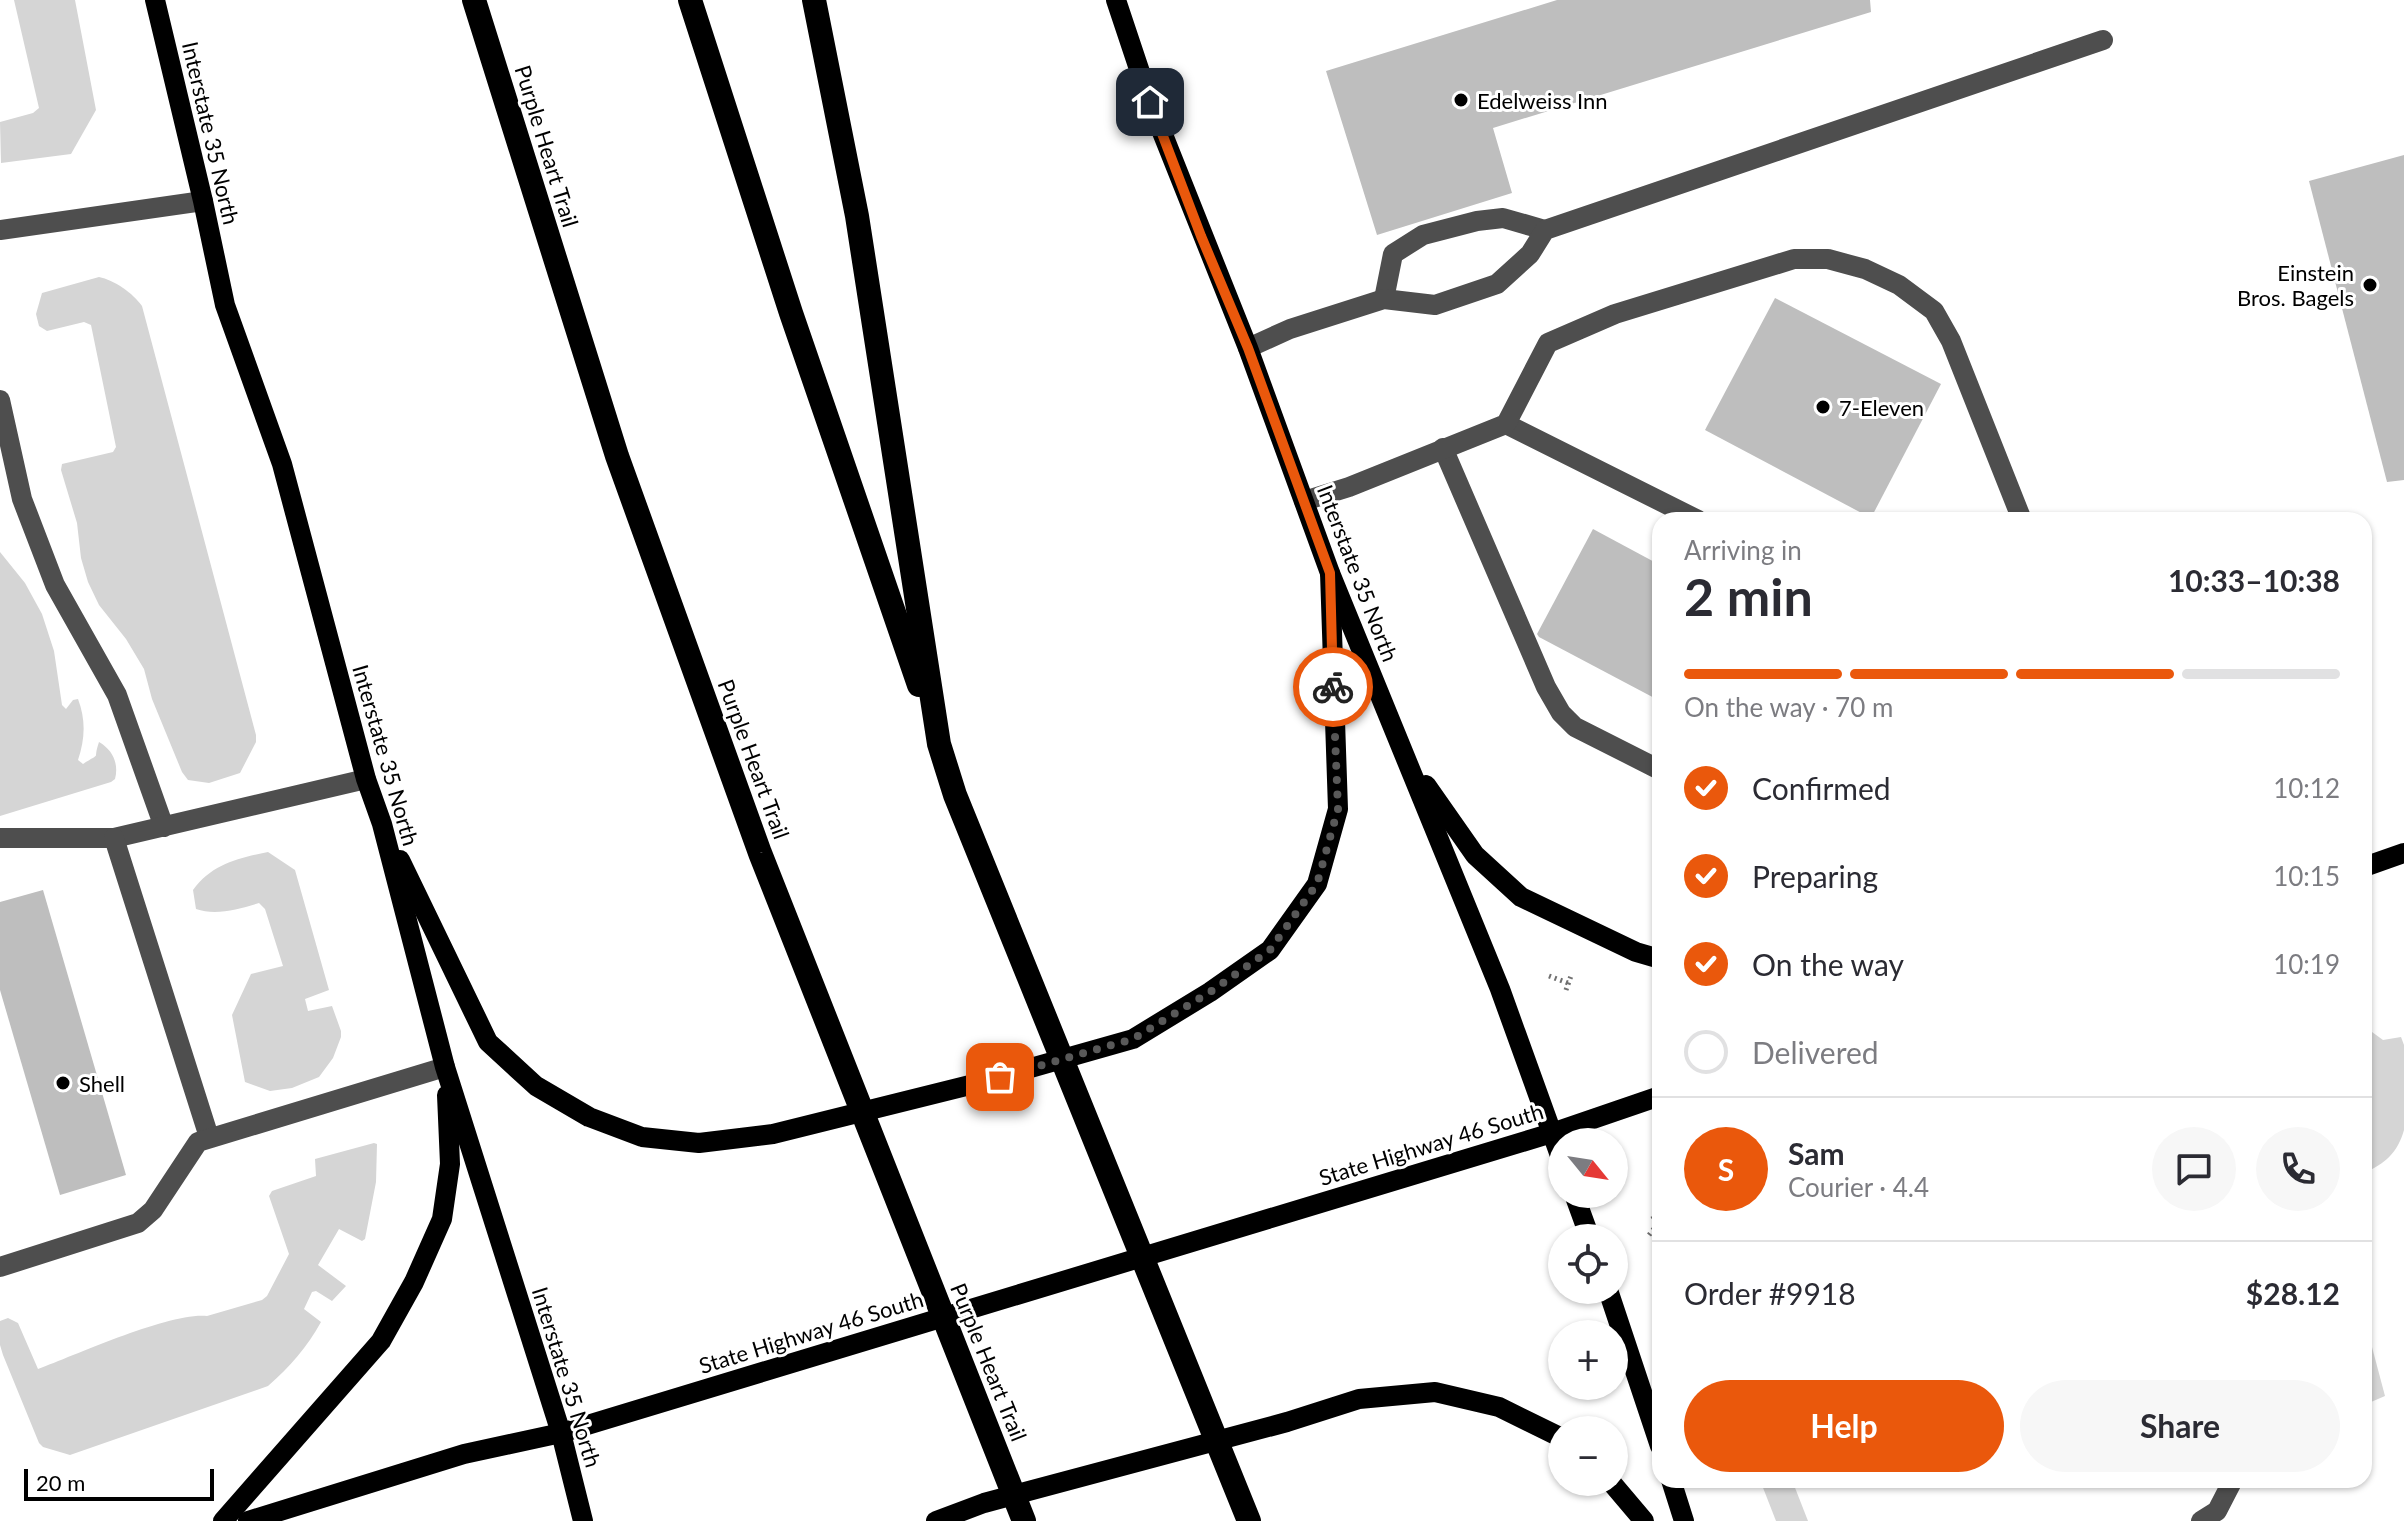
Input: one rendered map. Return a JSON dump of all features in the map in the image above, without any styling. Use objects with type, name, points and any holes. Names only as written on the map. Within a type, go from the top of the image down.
[{"type":"highway","name":"Purple Heart Trail","points":[[474,0],[617,456],[760,853],[1024,1521]]},
{"type":"highway","points":[[690,0],[791,313],[955,795],[1249,1521]]},
{"type":"highway","points":[[814,0],[857,216],[939,744]]},
{"type":"main road","name":"Interstate 35 North","points":[[155,0],[225,305],[282,464],[366,779],[382,824],[445,1067],[561,1433],[583,1521]]},
{"type":"main road","name":"Interstate 35 North","points":[[1116,0],[1162,131],[1248,348],[1330,573],[1500,989],[1550,1128]]},
{"type":"main road","points":[[382,824],[488,1042],[536,1086],[589,1117],[642,1137],[699,1143],[773,1134],[974,1084],[1133,1039],[1210,992],[1270,950],[1317,884],[1338,809],[1330,573]]},
{"type":"main road","points":[[1404,754],[1475,855],[1521,897],[1652,957]]},
{"type":"main road","points":[[2372,864],[2404,853]]},
{"type":"main road","points":[[223,1521],[381,1341],[414,1282],[442,1219],[450,1164],[445,1067]]},
{"type":"main road","name":"State Highway 46 South","points":[[1567,1128],[1652,1099]]},
{"type":"main road","name":"State Highway 46 South","points":[[248,1521],[464,1454],[561,1433],[1548,1134]]},
{"type":"main road","points":[[1613,1304],[1652,1422]]},
{"type":"main road","points":[[936,1521],[984,1503],[1287,1422],[1359,1399],[1435,1392],[1499,1407],[1548,1431]]},
{"type":"main road","points":[[1674,1488],[1684,1521]]},
{"type":"main road","points":[[1623,1496],[1644,1521]]},
{"type":"lane","points":[[1384,299],[1393,254],[1423,235],[1477,221],[1503,218],[1545,230],[2103,40]]},
{"type":"lane","points":[[0,230],[203,201]]},
{"type":"lane","points":[[1248,348],[1290,329],[1384,299],[1435,305],[1497,284],[1530,254],[1545,230]]},
{"type":"lane","points":[[1304,501],[1349,487],[1506,424],[1548,343],[1615,314],[1794,259],[1828,259],[1865,269],[1899,285],[1934,311],[1951,341],[2019,512]]},
{"type":"lane","points":[[0,400],[22,499],[38,542],[55,585],[117,695],[164,827]]},
{"type":"lane","points":[[1506,424],[1682,512]]},
{"type":"lane","points":[[1443,448],[1546,687],[1561,713],[1575,727],[1652,766]]},
{"type":"lane","points":[[0,838],[114,838],[366,779]]},
{"type":"lane","points":[[114,838],[209,1137]]},
{"type":"lane","points":[[0,1267],[138,1223],[153,1210],[191,1150],[209,1137],[445,1067]]},
{"type":"lane","points":[[2201,1521],[2217,1511],[2229,1488]]},
{"type":"path","points":[[1566,990],[1572,973]]},
{"type":"path","points":[[1549,976],[1568,983]]},
{"type":"path","points":[[1649,1235],[1652,1232]]},
{"type":"shaded area","points":[[14,0],[75,0],[96,110],[71,154],[1,163],[0,122],[33,113],[39,108]]},
{"type":"shaded area","points":[[99,277],[123,288],[142,306],[256,735],[256,742],[240,773],[209,783],[188,780],[182,772],[152,699],[144,669],[126,639],[99,605],[88,582],[81,558],[77,523],[61,470],[62,464],[113,452],[116,447],[91,325],[84,322],[47,331],[39,326],[36,314],[42,293]]},
{"type":"shaded area","points":[[0,552],[25,583],[42,614],[54,651],[62,705],[66,709],[73,700],[78,699],[84,730],[78,760],[83,764],[95,757],[99,742],[111,753],[116,768],[115,779],[111,782],[0,816]]},
{"type":"shaded area","points":[[268,852],[295,870],[329,990],[305,999],[308,1011],[332,1006],[341,1031],[333,1058],[319,1077],[292,1088],[270,1091],[245,1082],[232,1015],[251,974],[283,966],[265,909],[259,903],[219,912],[196,909],[193,890],[217,868]]},
{"type":"shaded area","points":[[2372,1032],[2383,1040],[2401,1037],[2404,1045],[2404,1130],[2398,1145],[2372,1169]]},
{"type":"shaded area","points":[[377,1144],[376,1182],[365,1239],[362,1241],[339,1229],[318,1265],[346,1286],[332,1301],[316,1291],[312,1292],[304,1309],[321,1322],[304,1348],[276,1379],[268,1386],[70,1455],[39,1443],[3,1355],[0,1321],[8,1318],[18,1323],[38,1369],[147,1327],[207,1316],[262,1300],[289,1254],[269,1196],[272,1191],[316,1176],[315,1159]]},
{"type":"shaded area","points":[[2372,1347],[2385,1396],[2372,1402]]},
{"type":"shaded area","points":[[1763,1488],[1795,1488],[1808,1521],[1776,1521]]},
{"type":"building","name":"Edelweiss Inn","points":[[1557,0],[1870,0],[1871,12],[1493,128],[1512,193],[1377,235],[1326,71]]},
{"type":"building","name":"Einstein Bros. Bagels","points":[[2404,155],[2404,480],[2387,482],[2309,181]]},
{"type":"building","name":"7-Eleven","points":[[1775,298],[1941,384],[1874,512],[1860,512],[1705,430]]},
{"type":"building","points":[[1593,529],[1652,561],[1652,697],[1537,634]]},
{"type":"building","name":"Shell","points":[[43,890],[126,1175],[60,1195],[0,990],[0,902]]},
{"type":"way so far","points":[[1000,1077],[1133,1039],[1210,992],[1270,950],[1317,884],[1338,809],[1333,687]]},
{"type":"place","name":"Edelweiss Inn","points":[[1461,100]]},
{"type":"place","name":"Einstein Bros. Bagels","points":[[2370,285]]},
{"type":"place","name":"7-Eleven","points":[[1823,407]]},
{"type":"place","name":"Shell","points":[[63,1083]]},
{"type":"route","points":[[1150,102],[1248,348],[1330,573],[1333,687]]}]
